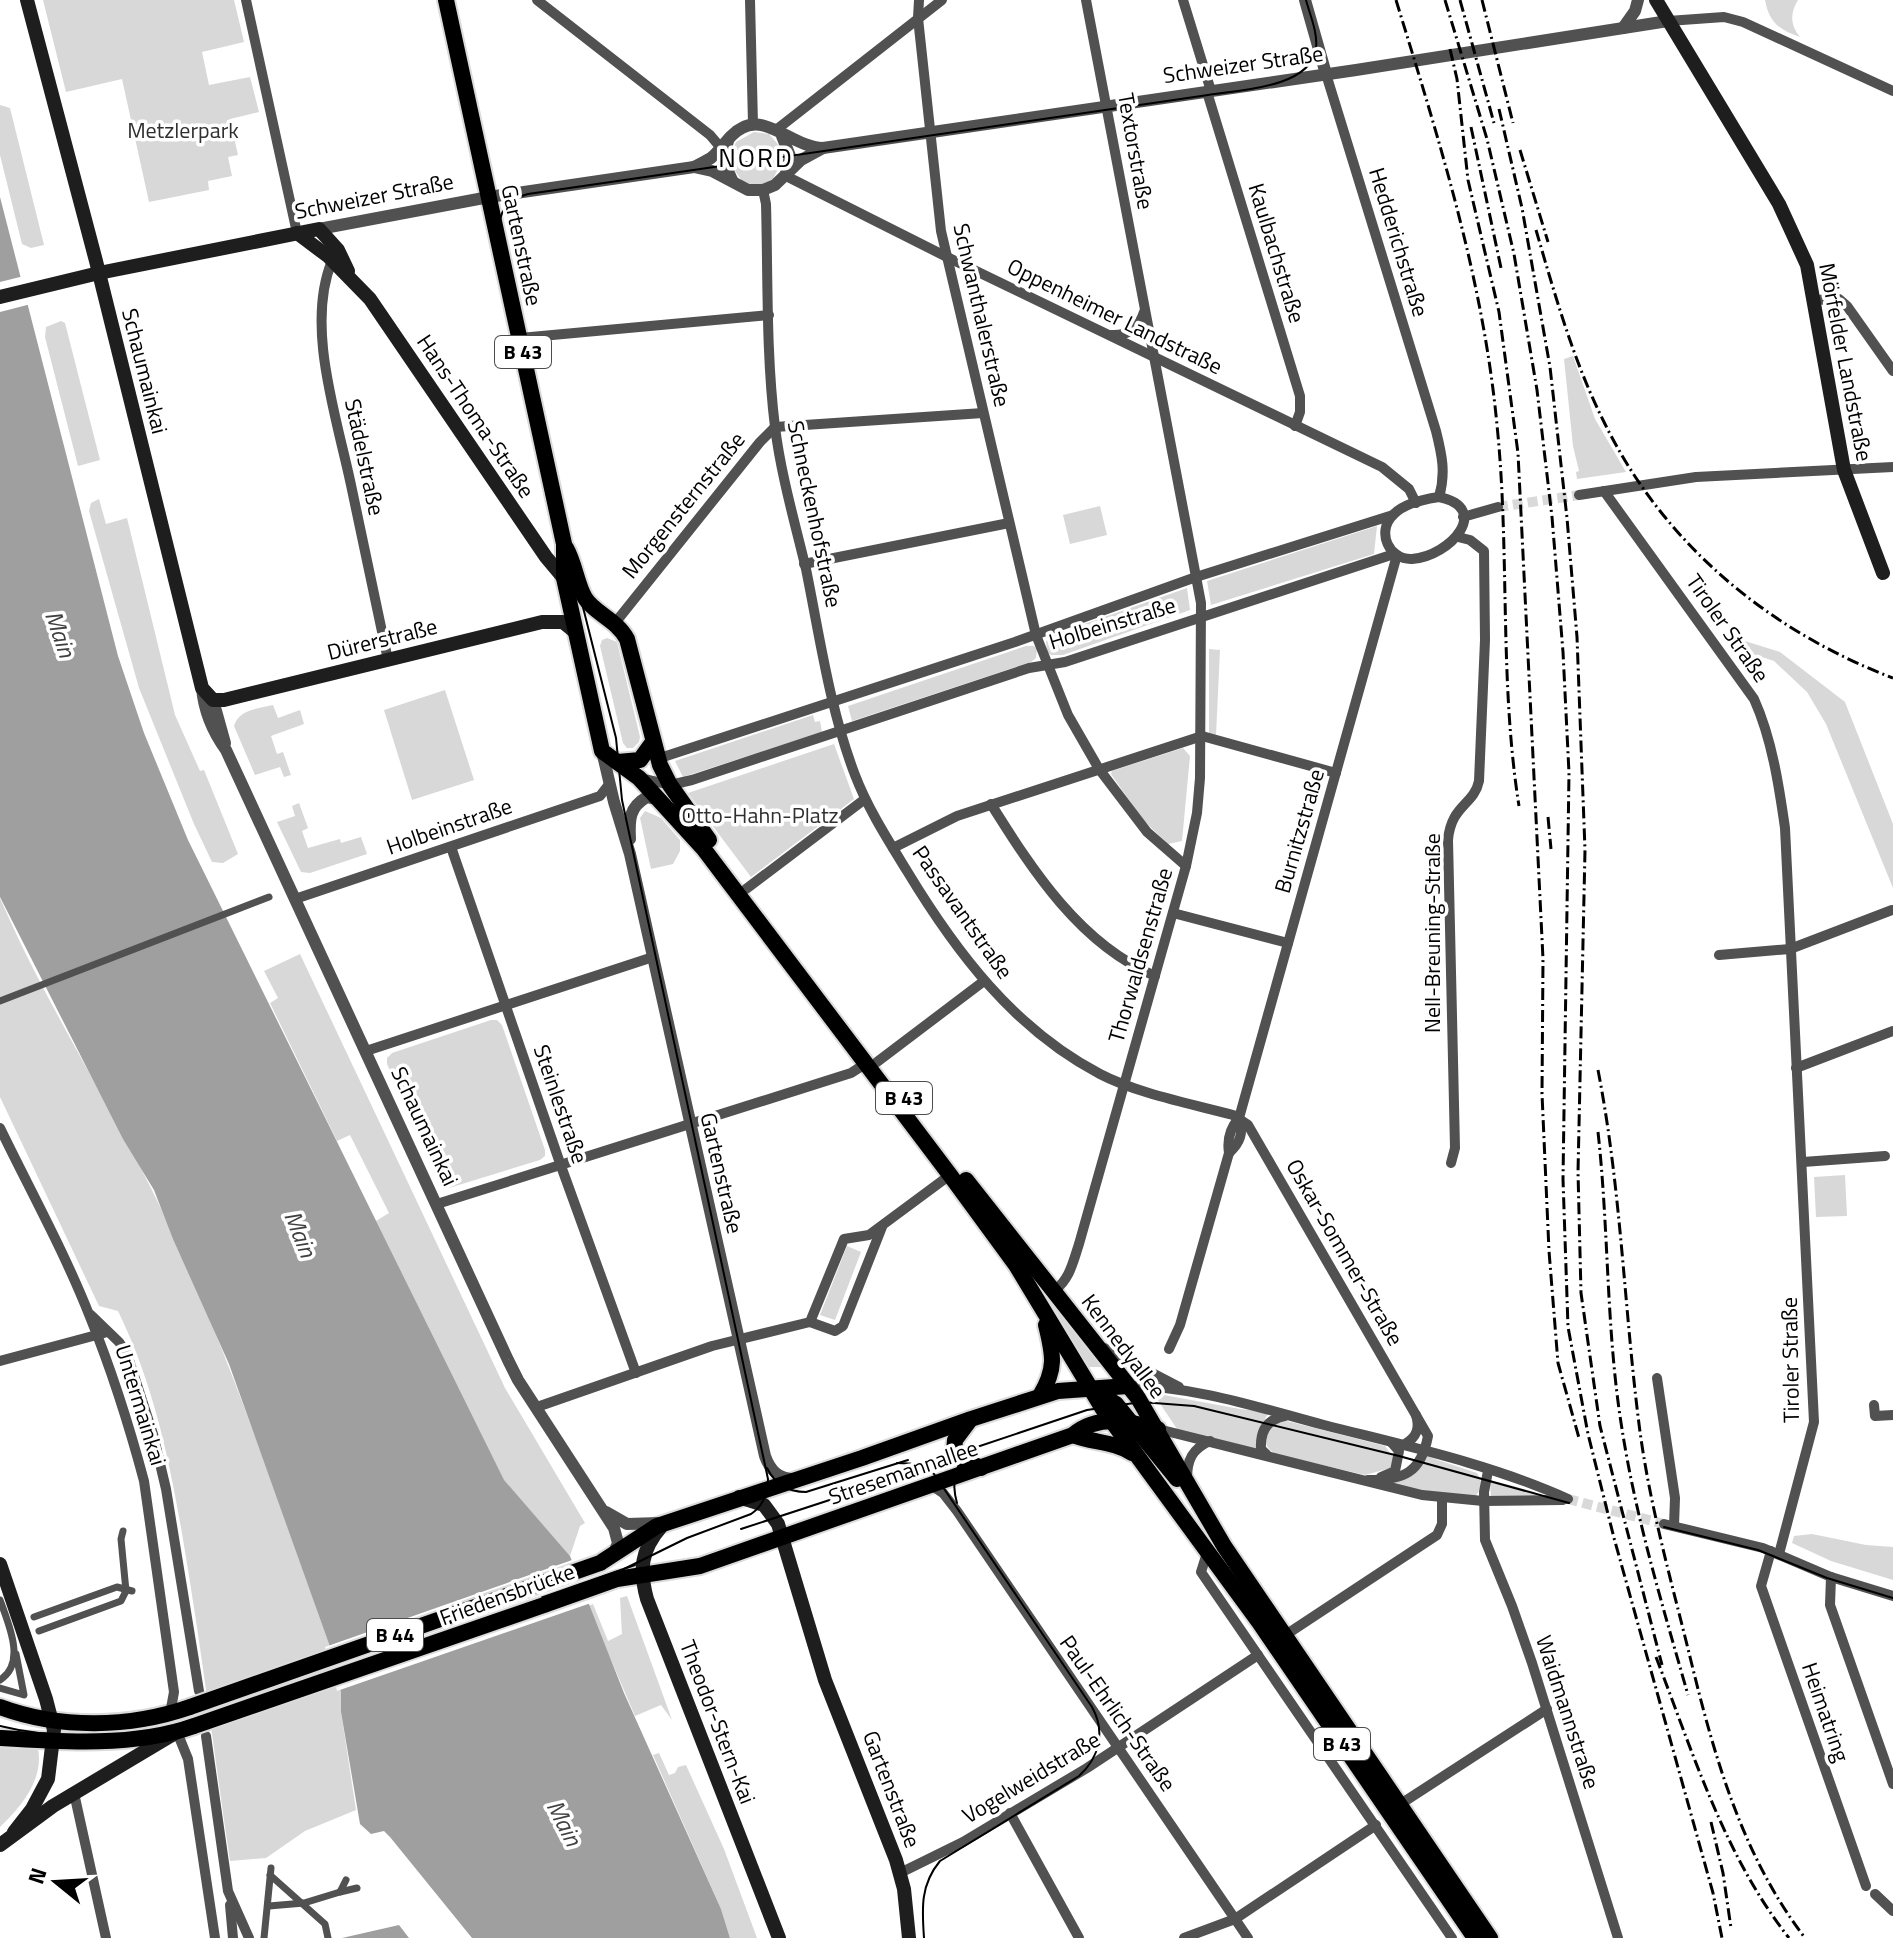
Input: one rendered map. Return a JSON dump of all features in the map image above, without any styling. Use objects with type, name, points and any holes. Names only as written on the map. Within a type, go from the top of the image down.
[{"type":"main road","name":"Schaumainkai","points":[[27,0],[208,694]]},
{"type":"main road","name":"Gartenstraße","points":[[446,0],[565,547],[564,578],[574,631],[611,757]]},
{"type":"main road","name":"Mörfelder Landstraße","points":[[1656,0],[1786,218],[1807,265],[1844,470],[1883,573]]},
{"type":"main road","name":"Schweizer Straße","points":[[0,297],[99,273],[319,229]]},
{"type":"main road","name":"Hans-Thoma-Straße","points":[[319,229],[338,250],[352,278]]},
{"type":"main road","name":"Hans-Thoma-Straße","points":[[297,233],[352,278],[370,299],[546,557],[585,599]]},
{"type":"main road","name":"Gartenstraße","points":[[565,547],[575,564],[585,599]]},
{"type":"main road","points":[[585,599],[615,623]]},
{"type":"main road","points":[[574,631],[585,613],[615,623]]},
{"type":"main road","name":"Dürerstraße","points":[[208,694],[224,700],[542,622],[563,622],[574,631]]},
{"type":"main road","name":"B 43","points":[[615,623],[623,631],[631,648],[655,751],[670,785]]},
{"type":"main road","points":[[611,757],[640,760],[655,751]]},
{"type":"main road","name":"B 43","points":[[611,757],[639,778],[658,799]]},
{"type":"main road","name":"Kennedyallee","points":[[670,785],[1016,1265],[1112,1421],[1259,1622],[1475,1938]]},
{"type":"main road","name":"Kennedyallee","points":[[658,799],[703,848],[1128,1386],[1158,1429],[1202,1511],[1490,1938]]},
{"type":"main road","points":[[1040,1396],[1048,1383],[1054,1358],[1043,1308]]},
{"type":"main road","name":"Stresemannallee","points":[[606,1560],[666,1522],[1040,1396],[1128,1386]]},
{"type":"main road","name":"B 43","points":[[1090,1388],[1112,1400],[1202,1511]]},
{"type":"main road","points":[[971,1419],[955,1440],[953,1449],[960,1458],[981,1468]]},
{"type":"main road","name":"Stresemannallee","points":[[607,1582],[642,1574],[689,1569],[1073,1435],[1085,1425],[1131,1422],[1158,1429]]},
{"type":"main road","points":[[1073,1435],[1123,1448],[1138,1457]]},
{"type":"main road","name":"Gartenstraße","points":[[739,1497],[759,1502],[769,1509],[783,1537],[825,1680],[900,1873],[909,1938]]},
{"type":"main road","points":[[642,1574],[644,1550],[666,1522]]},
{"type":"main road","name":"Friedensbrücke","points":[[170,1714],[606,1560]]},
{"type":"main road","points":[[0,1564],[53,1720],[50,1771],[42,1793],[14,1832]]},
{"type":"main road","name":"Theodor-Stern-Kai","points":[[642,1574],[647,1599],[665,1648],[779,1938]]},
{"type":"main road","name":"Friedensbrücke","points":[[200,1731],[607,1582]]},
{"type":"main road","name":"B 44","points":[[0,1707],[26,1716],[53,1720],[135,1720],[170,1714]]},
{"type":"main road","name":"B 44","points":[[0,1738],[148,1739],[177,1732],[200,1731]]},
{"type":"main road","points":[[0,1845],[14,1832],[74,1793],[177,1732]]},
{"type":"street","points":[[246,0],[297,233]]},
{"type":"street","points":[[537,0],[710,135],[721,148]]},
{"type":"street","points":[[750,0],[753,124]]},
{"type":"street","name":"Schwanthalerstraße","points":[[919,0],[918,18],[945,256],[1036,635],[1068,715],[1099,769],[1147,832],[1186,866]]},
{"type":"street","points":[[779,133],[942,0]]},
{"type":"street","name":"Textorstraße","points":[[1086,0],[1203,616]]},
{"type":"street","name":"Kaulbachstraße","points":[[1183,0],[1300,396],[1300,412],[1295,426]]},
{"type":"street","name":"Hedderichstraße","points":[[1305,0],[1436,431],[1444,464],[1439,497]]},
{"type":"street","points":[[1623,28],[1635,11],[1638,0]]},
{"type":"street","points":[[1668,21],[1724,17],[1743,22],[1893,91]]},
{"type":"street","name":"Schweizer Straße","points":[[823,148],[1668,21]]},
{"type":"street","points":[[694,167],[710,158],[738,130],[753,124],[765,125],[809,147],[823,148]]},
{"type":"street","points":[[779,133],[790,156],[783,178]]},
{"type":"street","points":[[731,137],[723,160],[734,182]]},
{"type":"street","points":[[694,167],[712,171],[748,190],[763,190],[783,178],[801,160],[823,148]]},
{"type":"street","name":"Schweizer Straße","points":[[319,229],[489,197],[694,167]]},
{"type":"street","name":"Oppenheimer Landstraße","points":[[783,178],[1382,467],[1409,489],[1416,503]]},
{"type":"street","name":"Schneckenhofstraße","points":[[763,190],[775,427],[834,700]]},
{"type":"street","name":"Städelstraße","points":[[332,261],[326,275],[323,348],[388,660]]},
{"type":"street","points":[[1814,300],[1839,299],[1847,306],[1893,371]]},
{"type":"street","points":[[1108,335],[1122,335],[1133,330],[1145,310]]},
{"type":"street","points":[[520,338],[769,315]]},
{"type":"street","name":"Morgensternstraße","points":[[615,623],[775,427],[983,413]]},
{"type":"street","points":[[1579,495],[1696,477],[1893,467]]},
{"type":"street","name":"Tiroler Straße","points":[[1604,491],[1725,655],[1761,713],[1785,828],[1814,1422],[1775,1552]]},
{"type":"street","points":[[1439,497],[1456,504],[1463,517],[1458,537],[1438,551],[1418,558],[1404,559],[1395,555],[1387,546],[1386,537],[1393,515],[1416,503],[1439,497]]},
{"type":"street","points":[[1463,517],[1498,507]]},
{"type":"street","name":"Holbeinstraße","points":[[655,751],[691,750],[1036,635],[1196,577],[1393,515]]},
{"type":"street","points":[[804,564],[1009,523]]},
{"type":"street","name":"Nell-Breuning-Straße","points":[[1451,1163],[1455,1148],[1448,840],[1454,814],[1473,795],[1479,781],[1485,640],[1484,551],[1470,540],[1458,537]]},
{"type":"street","name":"Holbeinstraße","points":[[670,785],[1395,555]]},
{"type":"street","name":"Burnitzstraße","points":[[1169,1349],[1180,1325],[1229,1153],[1227,1142],[1239,1118],[1395,555]]},
{"type":"street","points":[[1367,562],[1380,564],[1390,580]]},
{"type":"street","name":"Thorwaldsenstraße","points":[[1054,1291],[1064,1284],[1069,1275],[1186,866],[1197,813],[1202,736],[1203,616]]},
{"type":"street","name":"Schaumainkai","points":[[208,694],[203,703],[210,720],[513,1370],[604,1510],[618,1540],[616,1551],[606,1560]]},
{"type":"street","points":[[834,700],[842,732]]},
{"type":"street","name":"Passavantstraße","points":[[842,732],[865,799],[893,848],[927,903],[984,981],[1009,1008],[1050,1042],[1099,1074],[1239,1118]]},
{"type":"street","points":[[893,848],[934,826],[991,804],[1202,736],[1336,773]]},
{"type":"street","name":"Gartenstraße","points":[[611,757],[610,783],[630,854],[737,1340],[768,1464],[783,1478],[799,1479]]},
{"type":"street","points":[[639,778],[670,785]]},
{"type":"street","name":"Holbeinstraße","points":[[295,899],[600,796],[610,783]]},
{"type":"street","name":"Gartenstraße","points":[[630,854],[631,812],[638,802],[647,797],[658,799]]},
{"type":"street","points":[[746,889],[865,799]]},
{"type":"street","points":[[991,804],[1022,854],[1067,910],[1102,945],[1134,967],[1155,976]]},
{"type":"street","name":"Steinlestraße","points":[[451,847],[636,1373]]},
{"type":"street","points":[[0,1001],[269,897]]},
{"type":"street","points":[[1719,955],[1790,949],[1892,910]]},
{"type":"street","points":[[1173,913],[1288,943]]},
{"type":"street","points":[[366,1051],[653,957]]},
{"type":"street","points":[[437,1204],[851,1073],[871,1063],[984,981]]},
{"type":"street","points":[[1796,1068],[1893,1031]]},
{"type":"street","name":"Oskar-Sommer-Straße","points":[[1239,1118],[1248,1125],[1414,1409],[1428,1436],[1426,1449]]},
{"type":"street","name":"Untermainkai","points":[[0,1128],[89,1314],[122,1403],[144,1481],[174,1692],[170,1714]]},
{"type":"street","points":[[1803,1162],[1885,1156]]},
{"type":"street","points":[[810,1322],[842,1242],[847,1237],[869,1235],[950,1175]]},
{"type":"street","points":[[537,1407],[737,1340],[810,1322],[835,1331],[843,1326],[882,1225]]},
{"type":"street","points":[[89,1314],[109,1331],[127,1354],[160,1461],[199,1691]]},
{"type":"street","points":[[0,1361],[109,1331]]},
{"type":"street","name":"Stresemannallee","points":[[1095,1342],[1117,1357],[1188,1391]]},
{"type":"street","points":[[1657,1378],[1675,1498],[1669,1525],[1775,1552],[1831,1577],[1893,1596]]},
{"type":"street","name":"Stresemannallee","points":[[1128,1386],[1188,1391],[1426,1449],[1568,1499],[1442,1499],[1158,1429]]},
{"type":"street","points":[[1874,1405],[1875,1416],[1893,1415]]},
{"type":"street","points":[[1405,1444],[1418,1430],[1414,1409]]},
{"type":"street","points":[[1267,1455],[1261,1449],[1263,1431],[1272,1420],[1287,1415]]},
{"type":"street","points":[[1187,1479],[1190,1457],[1210,1441]]},
{"type":"street","points":[[1368,1480],[1395,1471],[1399,1451],[1391,1441]]},
{"type":"street","name":"Stresemannallee","points":[[1368,1480],[1400,1478],[1412,1471],[1426,1449]]},
{"type":"street","points":[[1483,1501],[1488,1471]]},
{"type":"street","points":[[957,1511],[953,1494],[959,1475]]},
{"type":"street","name":"Paul-Ehrlich-Straße","points":[[931,1485],[940,1490],[957,1511],[1248,1938]]},
{"type":"street","points":[[1284,1636],[1437,1535],[1442,1524],[1442,1499]]},
{"type":"street","name":"Waidmannstraße","points":[[1483,1501],[1485,1540],[1512,1606],[1547,1709],[1618,1938]]},
{"type":"street","name":"Schaumainkai","points":[[604,1510],[625,1524]]},
{"type":"street","name":"Stresemannallee","points":[[625,1524],[666,1522]]},
{"type":"street","points":[[123,1531],[124,1577],[129,1591]]},
{"type":"street","name":"Heimatring","points":[[1775,1552],[1761,1586],[1870,1890],[1893,1911]]},
{"type":"street","name":"Kennedyallee","points":[[1207,1553],[1201,1572],[1452,1938]]},
{"type":"street","points":[[117,1587],[124,1577]]},
{"type":"street","points":[[1831,1577],[1830,1605],[1893,1784]]},
{"type":"street","points":[[34,1617],[117,1587],[129,1591]]},
{"type":"street","points":[[39,1631],[121,1601],[129,1591]]},
{"type":"street","points":[[0,1600],[14,1644],[24,1695],[0,1688]]},
{"type":"street","points":[[76,1600],[82,1616]]},
{"type":"street","points":[[0,1680],[6,1676],[13,1660],[14,1644]]},
{"type":"street","name":"Vogelweidstraße","points":[[900,1873],[963,1842],[1119,1748],[1258,1655]]},
{"type":"street","points":[[1399,1805],[1547,1709]]},
{"type":"street","points":[[200,1731],[228,1891],[233,1938]]},
{"type":"street","points":[[177,1732],[188,1759],[215,1938]]},
{"type":"street","points":[[74,1793],[106,1938]]},
{"type":"street","points":[[1010,1813],[1079,1938]]},
{"type":"street","points":[[1184,1938],[1235,1919],[1376,1825]]},
{"type":"street","points":[[264,1938],[270,1872],[325,1924],[328,1938]]},
{"type":"street","points":[[340,1892],[346,1880]]},
{"type":"street","points":[[269,1906],[304,1903],[357,1888]]},
{"type":"street","points":[[228,1891],[249,1938]]},
{"type":"green space","name":"Metzlerpark","points":[[43,0],[234,0],[244,42],[202,52],[209,85],[250,77],[259,112],[230,119],[238,155],[228,157],[232,176],[208,181],[209,190],[149,202],[122,79],[66,92]]},
{"type":"green space","points":[[1765,0],[1798,0],[1792,19],[1800,37],[1776,24]]},
{"type":"green space","points":[[0,105],[10,108],[44,245],[31,248],[22,244],[0,155]]},
{"type":"green space","points":[[754,132],[769,134],[782,149],[730,157],[736,142]]},
{"type":"green space","points":[[783,159],[773,179],[756,187],[742,181],[731,165]]},
{"type":"green space","points":[[61,321],[65,323],[100,460],[78,466],[45,337],[46,327]]},
{"type":"green space","points":[[1573,356],[1595,419],[1626,472],[1577,479],[1576,472],[1579,471],[1573,446],[1564,359]]},
{"type":"green space","points":[[99,499],[106,524],[127,518],[175,715],[200,771],[204,770],[238,854],[223,863],[212,862],[139,688],[89,511],[91,503]]},
{"type":"green space","points":[[1100,506],[1107,535],[1070,544],[1063,515]]},
{"type":"green space","points":[[1377,526],[1374,554],[1211,605],[1207,581]]},
{"type":"green space","points":[[1187,588],[1190,610],[1063,655],[1047,652],[1046,641],[1056,634]]},
{"type":"green space","points":[[607,638],[617,642],[640,737],[633,748],[627,748],[623,743],[600,646],[602,640]]},
{"type":"green space","points":[[1745,641],[1780,652],[1845,702],[1893,824],[1893,888],[1826,724],[1807,692],[1774,661],[1744,651],[1735,654],[1730,644]]},
{"type":"green space","points":[[1026,646],[1037,649],[1036,658],[1031,662],[852,721],[848,706]]},
{"type":"green space","points":[[1209,649],[1220,650],[1216,735],[1209,734]]},
{"type":"green space","points":[[445,690],[474,780],[412,800],[384,710]]},
{"type":"green space","points":[[273,705],[278,718],[300,710],[304,724],[271,736],[277,754],[283,752],[291,775],[284,777],[280,767],[255,775],[234,726],[245,713]]},
{"type":"green space","points":[[813,715],[815,722],[820,721],[822,732],[683,777],[675,761]]},
{"type":"green space","name":"Otto-Hahn-Platz","points":[[834,744],[854,799],[751,877],[688,793]]},
{"type":"green space","points":[[1183,748],[1190,756],[1182,841],[1168,844],[1142,819],[1111,774],[1112,771]]},
{"type":"green space","points":[[299,803],[308,828],[302,831],[308,848],[361,837],[367,854],[310,873],[301,872],[277,822],[295,816],[292,806]]},
{"type":"green space","points":[[645,811],[661,818],[680,840],[680,851],[673,864],[651,869],[640,818]]},
{"type":"green space","points":[[0,898],[35,972],[151,1188],[177,1243],[246,1413],[329,1644],[341,1692],[341,1712],[356,1810],[305,1831],[266,1858],[230,1861],[178,1513],[164,1444],[145,1377],[118,1311],[99,1306],[0,1097]]},
{"type":"green space","points":[[300,954],[505,1388],[585,1523],[580,1526],[570,1556],[504,1481],[376,1221],[389,1213],[350,1135],[337,1141],[270,1003],[278,998],[264,971]]},
{"type":"green space","points":[[497,1020],[502,1025],[545,1156],[449,1188],[442,1184],[387,1064],[387,1058],[392,1053]]},
{"type":"green space","points":[[1845,1175],[1847,1216],[1816,1217],[1814,1177]]},
{"type":"green space","points":[[847,1246],[861,1252],[835,1320],[820,1315]]},
{"type":"green space","points":[[1041,1285],[1108,1367],[1087,1367]]},
{"type":"green space","points":[[1153,1393],[1269,1412],[1261,1426],[1259,1451],[1179,1432]]},
{"type":"green space","points":[[1287,1421],[1385,1446],[1393,1457],[1391,1468],[1365,1475],[1275,1454],[1266,1444],[1268,1433],[1272,1424]]},
{"type":"green space","points":[[1426,1456],[1477,1473],[1480,1485],[1475,1497],[1444,1495],[1385,1483]]},
{"type":"green space","points":[[1490,1480],[1537,1494],[1535,1497],[1491,1497]]},
{"type":"green space","points":[[1812,1534],[1893,1547],[1893,1580],[1831,1561],[1792,1543],[1794,1536]]},
{"type":"green space","points":[[627,1596],[672,1720],[661,1705],[635,1716],[588,1606],[593,1604],[608,1641],[622,1634],[620,1598]]},
{"type":"green space","points":[[0,1748],[38,1749],[39,1760],[29,1792],[0,1827]]},
{"type":"green space","points":[[659,1753],[669,1775],[686,1765],[724,1849],[757,1938],[730,1938],[721,1909],[653,1755]]},
{"type":"water","name":"Main","points":[[0,197],[118,656],[144,733],[188,840],[504,1480],[570,1556],[624,1693],[721,1909],[730,1938],[472,1938],[390,1837],[384,1831],[371,1834],[360,1824],[341,1712],[341,1692],[329,1644],[229,1364],[154,1190],[123,1139],[0,897]]},
{"type":"water","points":[[399,1925],[409,1938],[342,1938]]},
{"type":"pier","points":[[24,276],[31,304],[0,312],[0,282]]},
{"type":"pier","points":[[575,1559],[591,1603],[337,1691],[325,1647]]},
{"type":"tunnel","points":[[1498,507],[1579,495]]},
{"type":"tunnel","points":[[1568,1499],[1664,1524]]},
{"type":"tram line","points":[[624,1569],[687,1538],[751,1514],[764,1499],[768,1479],[622,800],[616,738],[567,544],[501,237],[501,215],[513,200],[528,194],[1271,85],[1301,72],[1311,62],[1316,37],[1306,0]]},
{"type":"tram line","points":[[741,1529],[903,1476],[962,1452],[1087,1410],[1141,1402],[1194,1406],[1399,1456],[1569,1503]]},
{"type":"tram line","points":[[957,1503],[954,1488],[956,1473],[972,1449]]},
{"type":"tram line","points":[[767,1468],[783,1486],[806,1492],[908,1460]]},
{"type":"tram line","points":[[897,1463],[919,1464],[934,1474],[1092,1707],[1099,1726],[1096,1753],[1079,1776],[940,1861],[926,1888],[924,1938]]},
{"type":"tram line","points":[[1664,1527],[1758,1550],[1827,1578],[1893,1598]]},
{"type":"tram line","points":[[0,1726],[82,1736],[165,1729],[635,1565]]},
{"type":"railway","points":[[1396,0],[1457,210],[1490,370],[1501,473],[1509,711],[1519,806]]},
{"type":"railway","points":[[1445,0],[1487,139],[1514,254],[1537,390],[1552,517],[1569,773],[1563,1179],[1568,1327],[1588,1434],[1614,1538],[1713,1893],[1722,1938]]},
{"type":"railway","points":[[1460,0],[1494,123]]},
{"type":"railway","points":[[1482,0],[1513,123]]},
{"type":"railway","points":[[1450,49],[1457,79],[1468,180],[1499,312],[1518,453],[1543,959],[1542,1094],[1549,1251],[1558,1363],[1579,1438]]},
{"type":"railway","points":[[1499,109],[1522,208],[1550,367],[1577,637],[1585,850],[1578,1172],[1581,1293],[1600,1426],[1662,1665]]},
{"type":"railway","points":[[1471,127],[1501,268]]},
{"type":"railway","points":[[1520,150],[1548,242]]},
{"type":"railway","points":[[1536,230],[1566,328],[1594,401],[1629,467],[1657,508],[1689,545],[1763,609],[1847,659],[1893,678]]},
{"type":"railway","points":[[1548,817],[1551,849]]},
{"type":"railway","points":[[1598,1070],[1612,1158],[1639,1424],[1662,1543],[1700,1698],[1734,1806],[1764,1874],[1805,1938]]},
{"type":"railway","points":[[1598,1132],[1613,1355],[1622,1429],[1642,1530],[1688,1695]]},
{"type":"railway","points":[[1656,1657],[1697,1767],[1729,1839],[1766,1907],[1789,1938]]},
{"type":"railway","points":[[1711,1822],[1731,1928]]},
{"type":"district","name":"NORD","points":[[756,158]]}]
